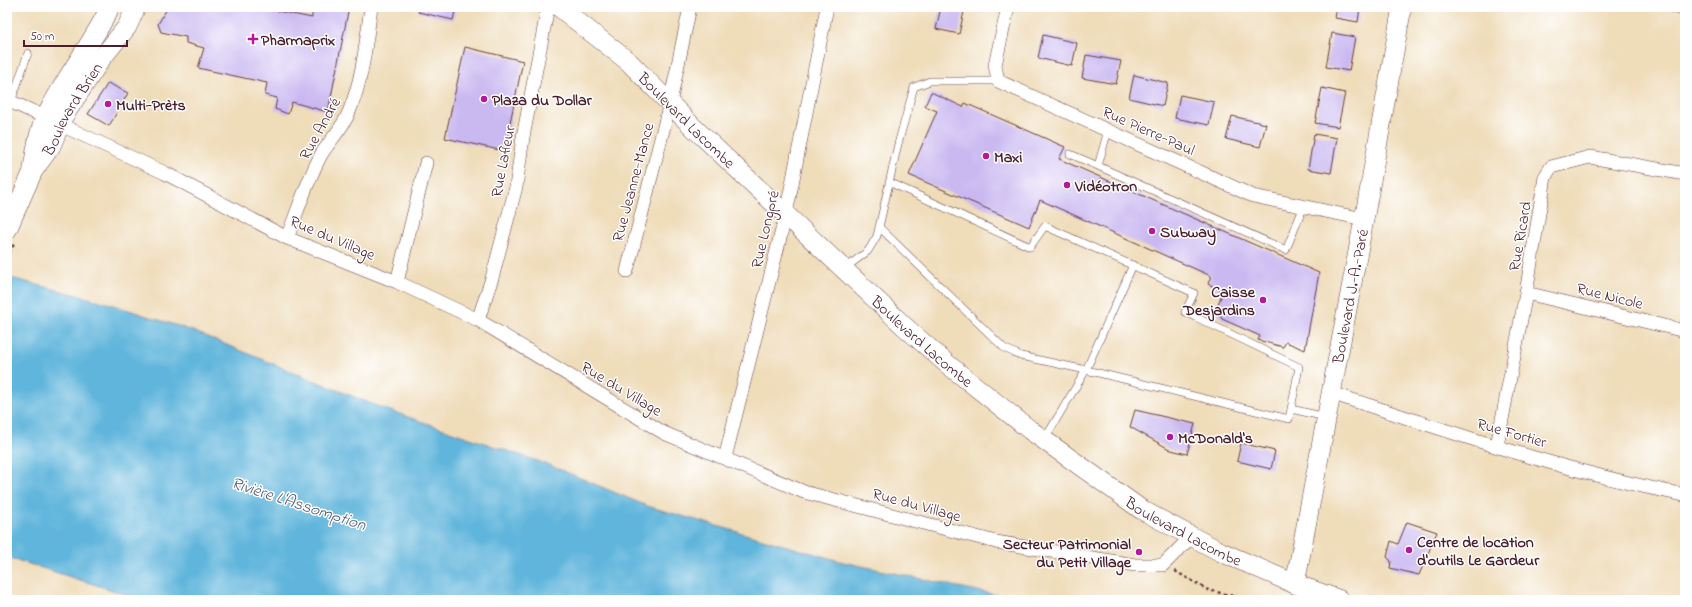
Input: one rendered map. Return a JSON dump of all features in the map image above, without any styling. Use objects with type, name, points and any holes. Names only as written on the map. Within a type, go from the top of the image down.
[{"type":"main road","name":"Boulevard Brien","points":[[9,226],[33,171],[51,146],[53,121],[61,89],[100,28],[110,7]]},
{"type":"main road","name":"Boulevard Brien","points":[[53,121],[77,95],[101,59],[127,27],[136,7]]},
{"type":"main road","name":"Boulevard Lacombe","points":[[559,7],[629,62],[786,214],[946,363],[1044,440],[1142,510],[1221,552],[1295,584],[1340,600]]},
{"type":"main road","name":"Boulevard J.-A.-Paré","points":[[1295,584],[1402,7]]},
{"type":"street","name":"Rue André","points":[[288,238],[304,194],[321,155],[338,133],[349,113],[358,86],[371,7]]},
{"type":"street","name":"Rue Lafleur","points":[[478,320],[492,278],[516,187],[523,138],[548,7]]},
{"type":"street","name":"Rue Jeanne-Mance","points":[[627,271],[670,103],[690,7]]},
{"type":"street","name":"Rue Longpré","points":[[725,458],[786,214],[827,7]]},
{"type":"street","points":[[998,81],[995,65],[1008,7]]},
{"type":"street","points":[[1676,7],[1685,9]]},
{"type":"street","name":"Rue Pierre-Paul","points":[[998,81],[1253,196],[1354,217],[1363,217]]},
{"type":"street","name":"Rue du Village","points":[[9,102],[165,173],[288,238],[397,282],[478,320],[664,433],[804,492],[996,542],[1135,565],[1163,565]]},
{"type":"street","name":"Rue Ricard","points":[[1497,446],[1526,293],[1545,177],[1551,167],[1590,157],[1685,174]]},
{"type":"street","points":[[397,282],[426,163]]},
{"type":"street","name":"Rue Nicole","points":[[1526,293],[1685,331]]},
{"type":"street","name":"Rue Fortier","points":[[1331,393],[1573,469],[1685,495]]},
{"type":"street","points":[[1163,565],[1192,536]]},
{"type":"lane","points":[[9,102],[28,53]]},
{"type":"lane","points":[[844,269],[868,251],[877,236],[889,182],[914,87],[930,81],[998,81]]},
{"type":"lane","points":[[1098,166],[1108,130]]},
{"type":"lane","points":[[1070,154],[1286,250],[1304,206]]},
{"type":"lane","points":[[879,227],[1004,348],[1021,356],[1086,370],[1289,419],[1299,367],[1185,312],[1194,293],[1045,226],[1030,247],[889,182]]},
{"type":"lane","points":[[1044,440],[1086,370],[1133,265]]},
{"type":"lane","points":[[1291,409],[1326,417]]},
{"type":"path","points":[[1163,565],[1208,590],[1246,599],[1262,600]]},
{"type":"water","name":"Rivière L'Assomption","points":[[7,277],[104,302],[190,330],[379,407],[549,465],[647,506],[843,562],[1019,600],[144,600],[7,557]]},
{"type":"building","points":[[168,7],[258,7],[312,18],[312,7],[349,7],[328,112],[292,102],[288,114],[275,109],[277,98],[265,95],[267,83],[198,68],[204,48],[186,43],[186,37],[161,32],[158,24]]},
{"type":"building","points":[[420,7],[456,7],[453,20],[418,12]]},
{"type":"building","points":[[941,7],[965,7],[959,34],[936,29]]},
{"type":"building","points":[[1337,7],[1360,7],[1358,22],[1335,18]]},
{"type":"building","points":[[1332,33],[1355,37],[1349,71],[1326,67]]},
{"type":"building","points":[[1043,35],[1077,43],[1072,66],[1038,58]]},
{"type":"building","name":"Plaza du Dollar","points":[[465,47],[523,61],[504,151],[445,138]]},
{"type":"building","points":[[1086,55],[1121,61],[1116,84],[1082,78]]},
{"type":"building","points":[[1134,75],[1168,83],[1163,106],[1129,98]]},
{"type":"building","name":"Multi-Prèts","points":[[108,83],[128,93],[109,126],[88,114]]},
{"type":"building","points":[[1322,88],[1345,93],[1338,127],[1315,123]]},
{"type":"building","points":[[931,92],[963,107],[965,103],[1065,147],[1059,159],[1319,273],[1305,350],[1286,342],[1283,347],[1258,340],[1260,336],[1222,319],[1216,310],[1223,291],[1208,284],[1211,276],[1040,200],[1029,227],[909,175],[937,111],[925,106]]},
{"type":"building","points":[[1180,95],[1214,102],[1209,125],[1175,118]]},
{"type":"building","points":[[1232,116],[1266,124],[1260,147],[1226,139]]},
{"type":"building","points":[[1314,134],[1337,138],[1331,173],[1308,169]]},
{"type":"building","name":"McDonald's","points":[[1135,410],[1195,424],[1187,454],[1171,450],[1130,427]]},
{"type":"building","points":[[1241,443],[1275,451],[1271,469],[1237,461]]},
{"type":"building","name":"Centre de location d'outils Le Gardeur","points":[[1407,522],[1437,532],[1419,575],[1390,568],[1391,561],[1387,557],[1391,541],[1398,544]]},
{"type":"place","name":"Pharmaprix","points":[[253,39]]},
{"type":"place","name":"Plaza du Dollar","points":[[484,99]]},
{"type":"place","name":"Multi-Prèts","points":[[108,104]]},
{"type":"place","name":"Maxi","points":[[986,156]]},
{"type":"place","name":"Vidéotron","points":[[1067,185]]},
{"type":"place","name":"Subway","points":[[1152,231]]},
{"type":"place","name":"Caisse Desjardins","points":[[1263,300]]},
{"type":"place","name":"McDonald's","points":[[1170,437]]},
{"type":"place","name":"Centre de location d'outils Le Gardeur","points":[[1409,550]]},
{"type":"place","name":"Secteur Patrimonial du Petit Village","points":[[1139,552]]}]
